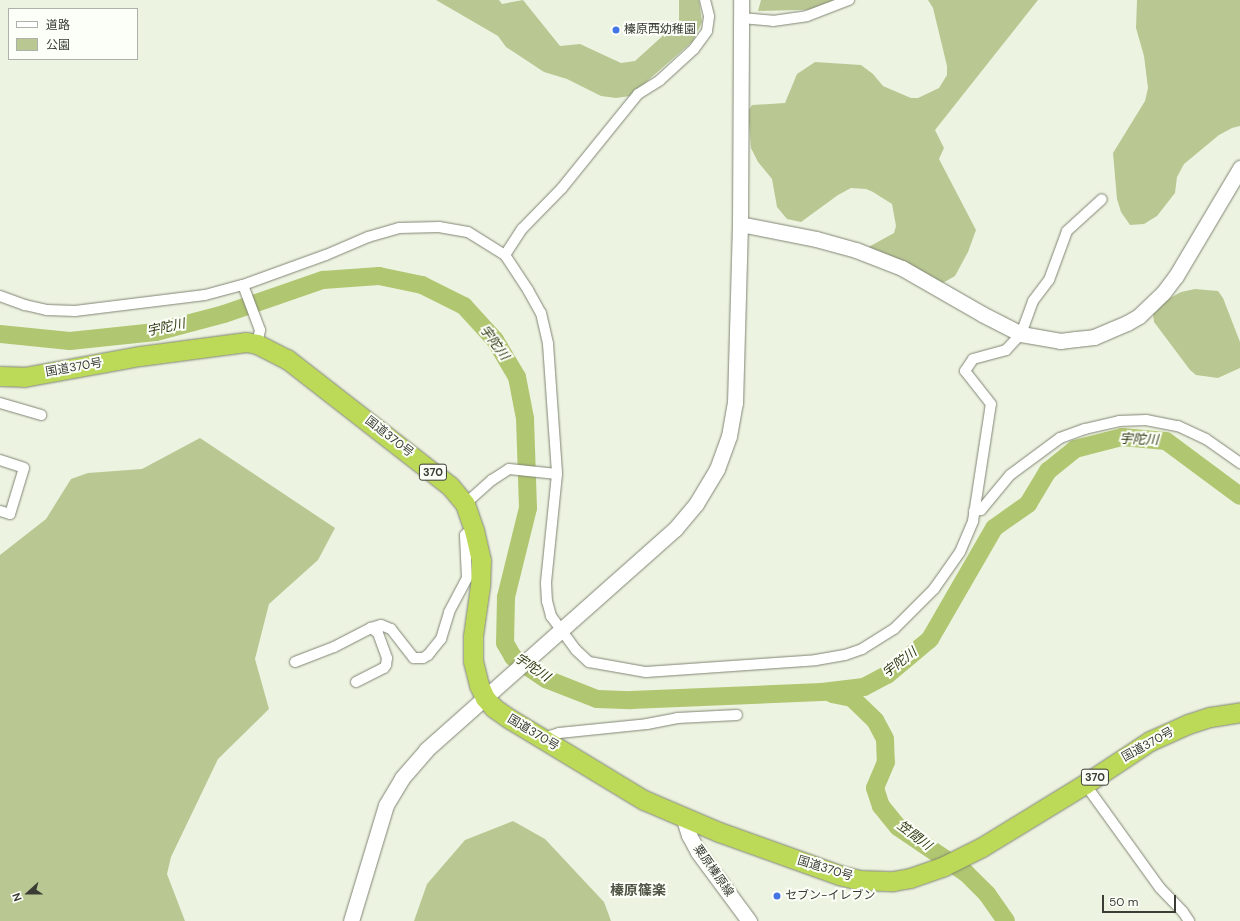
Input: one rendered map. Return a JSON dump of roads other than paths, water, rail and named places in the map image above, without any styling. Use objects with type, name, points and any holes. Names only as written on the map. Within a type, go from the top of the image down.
[{"type":"highway","name":"国道370号","points":[[0,376],[24,377],[140,356],[233,342],[246,342],[258,336],[377,427],[450,486],[465,504],[474,530],[481,561],[480,586],[473,636],[473,662],[479,685],[491,692],[510,720],[543,738],[644,800],[684,818],[786,856],[859,880],[893,881],[910,878],[951,863],[1085,784],[1150,741],[1165,733],[1210,718],[1240,712]]},
{"type":"street","points":[[504,255],[522,228],[562,188],[638,94],[660,80],[694,49],[707,31],[708,16],[705,0]]},
{"type":"street","points":[[351,921],[386,805],[402,778],[426,750],[675,529],[696,504],[717,469],[729,436],[736,403],[740,224],[741,0]]},
{"type":"street","points":[[741,18],[773,21],[807,16],[849,0]]},
{"type":"street","points":[[740,224],[816,239],[856,250],[902,268],[982,314],[1021,334],[1060,341],[1094,337],[1113,330],[1139,316],[1163,293],[1176,276],[1240,168]]},
{"type":"street","points":[[0,296],[25,306],[47,310],[75,311],[205,295],[244,286],[326,255],[368,237],[399,228],[439,227],[468,232],[504,255],[528,290],[541,313],[548,344],[553,474],[546,583],[547,601],[558,633],[590,662],[646,672],[816,660],[845,655],[862,648],[894,629],[934,589],[960,552],[973,521],[991,404],[965,371],[973,359],[1006,350],[1021,334],[1034,301],[1049,280],[1066,231],[1102,199]]},
{"type":"street","points":[[244,286],[258,336]]},
{"type":"street","points":[[0,403],[41,415]]},
{"type":"street","points":[[974,511],[981,510],[1010,475],[1060,438],[1085,429],[1119,421],[1146,420],[1178,426],[1206,439],[1240,463]]},
{"type":"street","points":[[0,460],[24,468],[10,514],[0,511]]},
{"type":"street","points":[[465,504],[492,480],[509,469],[553,474]]},
{"type":"street","points":[[295,662],[334,648],[371,628],[381,625],[390,629],[414,658],[423,658],[432,651],[441,639],[449,612],[467,578],[465,535],[469,531],[474,530]]},
{"type":"street","points":[[356,682],[384,668],[386,665],[387,658],[378,633],[371,628]]},
{"type":"street","points":[[543,738],[559,733],[647,724],[677,718],[737,715]]},
{"type":"street","points":[[1085,784],[1160,888],[1183,912],[1189,921]]},
{"type":"street","name":"粟原榛原線","points":[[684,818],[689,835],[698,852],[749,921]]},
{"type":"waterway","name":"宇陀川","points":[[0,334],[70,341],[156,332],[224,314],[323,280],[379,276],[422,285],[464,306],[495,340],[517,377],[525,418],[528,508],[506,597],[505,643],[513,657],[546,679],[597,699],[631,700],[822,692],[864,687],[887,675],[930,639],[994,528],[1028,504],[1048,471],[1075,449],[1122,437],[1166,441],[1240,496]]},
{"type":"waterway","name":"笠間川","points":[[832,694],[852,698],[875,720],[885,739],[886,762],[875,788],[881,806],[898,827],[966,873],[987,894],[1006,921]]},
{"type":"place","name":"榛原西幼稚園","points":[[616,30]]},
{"type":"place","name":"セブン-イレブン","points":[[777,896]]},
{"type":"district","name":"榛原篠楽","points":[[638,890]]}]
